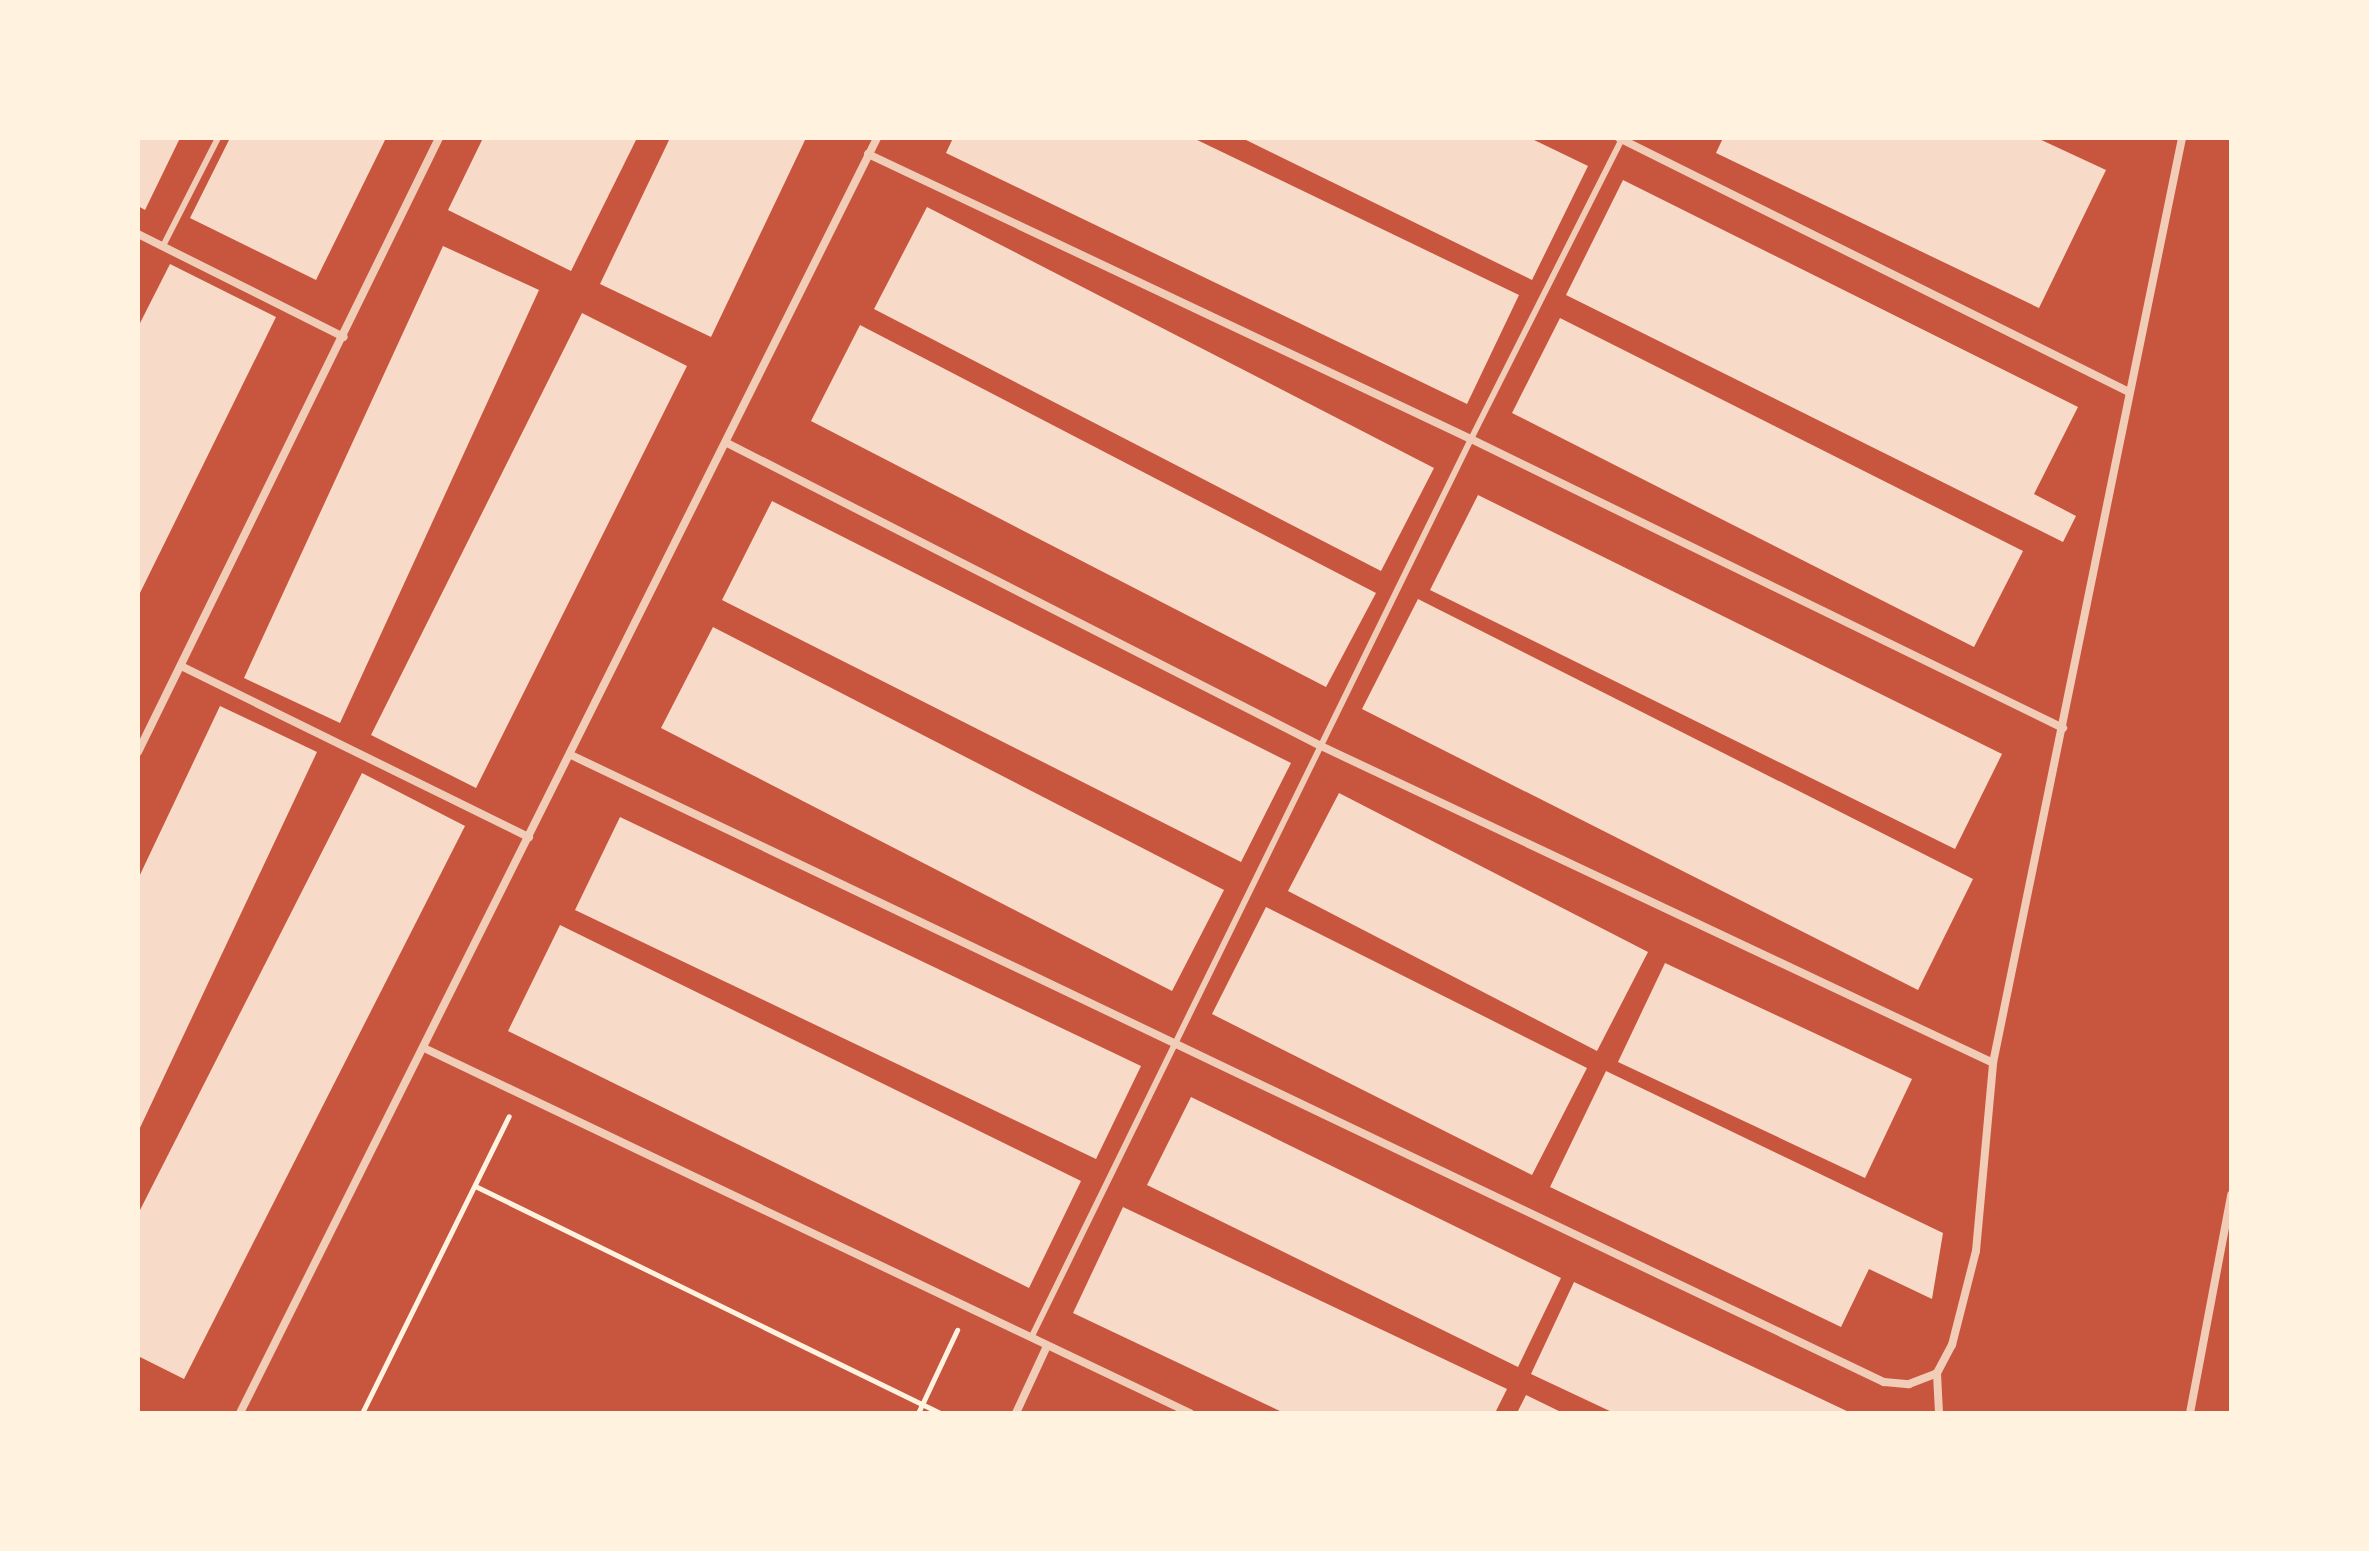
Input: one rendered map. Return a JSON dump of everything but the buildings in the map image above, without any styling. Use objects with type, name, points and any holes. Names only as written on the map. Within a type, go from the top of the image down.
[{"type":"street","points":[[138,752],[439,138]]},
{"type":"street","points":[[240,1413],[877,138]]},
{"type":"street","points":[[1939,1413],[1937,1373],[1952,1345],[1976,1251],[1993,1063],[2182,138]]},
{"type":"street","points":[[1620,139],[2129,392]]},
{"type":"street","points":[[868,154],[1471,439],[2063,728]]},
{"type":"street","points":[[138,234],[344,337]]},
{"type":"street","points":[[727,443],[1321,746],[1993,1063]]},
{"type":"street","points":[[181,666],[529,837]]},
{"type":"street","points":[[571,755],[1884,1382],[1909,1384],[1937,1373]]},
{"type":"street","points":[[424,1048],[1190,1413]]},
{"type":"street","points":[[2190,1413],[2231,1195]]},
{"type":"street","points":[[1016,1413],[1047,1346]]},
{"type":"lane","points":[[163,246],[218,138]]},
{"type":"lane","points":[[1031,1338],[1620,139]]},
{"type":"path","points":[[362,1413],[520,1094]]},
{"type":"path","points":[[475,1186],[940,1413]]},
{"type":"path","points":[[918,1413],[967,1307]]}]
